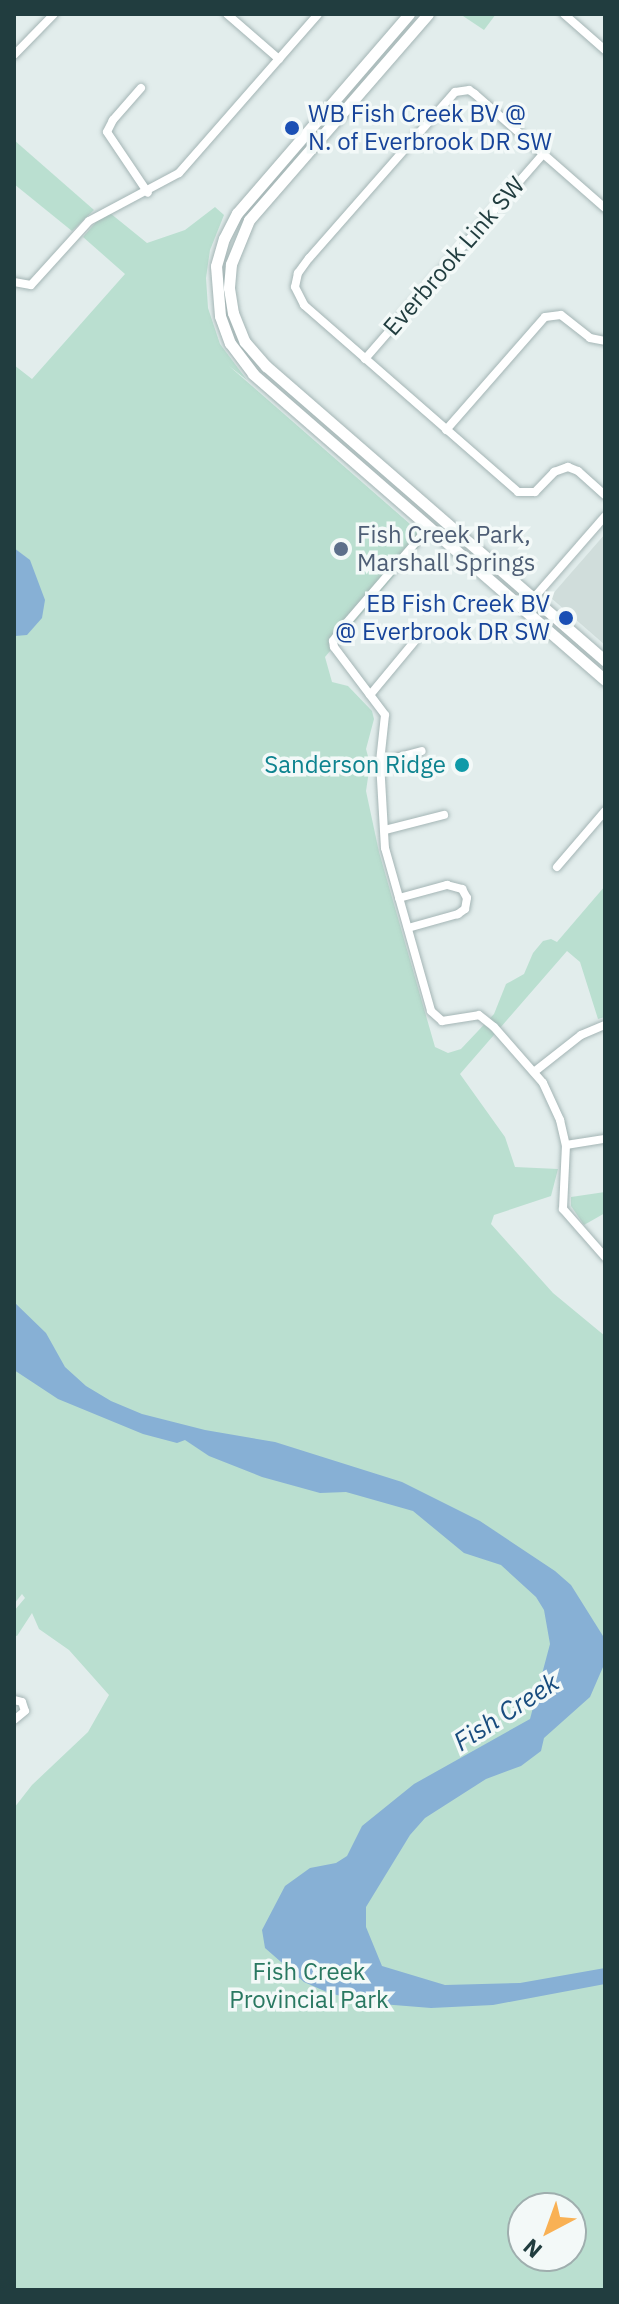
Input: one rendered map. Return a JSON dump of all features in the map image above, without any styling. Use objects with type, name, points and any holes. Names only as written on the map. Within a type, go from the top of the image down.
[{"type":"main road","points":[[409,14],[240,209],[221,244],[215,286],[224,330],[247,367],[605,680]]},
{"type":"main road","points":[[428,14],[249,220],[231,264],[231,304],[241,333],[258,359],[605,661]]},
{"type":"street","points":[[14,55],[54,14]]},
{"type":"street","points":[[227,14],[279,59]]},
{"type":"street","points":[[14,282],[31,285],[89,221],[114,206],[148,193],[188,164],[318,14]]},
{"type":"street","points":[[564,14],[605,50]]},
{"type":"street","points":[[141,88],[113,120],[107,132],[148,193]]},
{"type":"street","points":[[605,194],[602,205],[475,94],[469,90],[455,92],[343,218],[298,273],[295,287],[304,305],[518,492],[535,492],[554,472],[568,467],[605,495]]},
{"type":"street","name":"Everbrook Link SW","points":[[365,359],[543,154]]},
{"type":"street","points":[[446,430],[545,317],[561,315],[590,338],[605,341]]},
{"type":"street","points":[[524,609],[605,516]]},
{"type":"street","points":[[429,527],[333,641],[335,653],[385,715],[380,762],[385,848],[433,1014],[447,1021],[479,1015],[494,1027],[534,1072],[553,1101],[566,1145],[563,1209],[605,1257]]},
{"type":"street","points":[[370,695],[414,642]]},
{"type":"street","points":[[380,762],[422,751]]},
{"type":"street","points":[[557,867],[605,811]]},
{"type":"street","points":[[385,830],[444,815]]},
{"type":"street","points":[[399,898],[447,885],[462,889],[467,898],[465,909],[458,914],[408,928]]},
{"type":"street","points":[[534,1072],[581,1035],[605,1025]]},
{"type":"street","points":[[566,1145],[605,1139]]},
{"type":"street","points":[[14,1700],[22,1702],[25,1711],[14,1720]]},
{"type":"shaded area","points":[[605,534],[605,645],[550,597]]},
{"type":"green space","points":[[460,14],[496,14],[484,30]]},
{"type":"green space","points":[[14,140],[94,210],[72,231],[14,184]]},
{"type":"green space","name":"Fish Creek Provincial Park","points":[[215,207],[224,215],[210,250],[206,278],[208,308],[220,344],[247,380],[229,366],[426,538],[325,657],[332,682],[348,686],[372,711],[374,719],[366,749],[370,764],[366,791],[379,852],[435,1047],[448,1053],[461,1049],[494,1014],[506,984],[524,974],[533,953],[543,941],[551,939],[557,942],[605,886],[605,1017],[598,1019],[580,962],[567,951],[460,1074],[505,1137],[515,1167],[558,1169],[551,1196],[494,1215],[491,1224],[553,1293],[605,1336],[605,2290],[14,2290],[14,1808],[32,1785],[88,1732],[109,1695],[69,1650],[39,1629],[32,1613],[17,1636],[14,1635],[14,1611],[25,1598],[22,1594],[14,1604],[14,365],[32,379],[125,274],[83,237],[97,221],[110,213],[147,243],[185,230]]},
{"type":"green space","points":[[605,1192],[605,1213],[584,1225],[571,1206],[571,1197]]},
{"type":"water","points":[[14,548],[30,560],[45,600],[42,618],[27,635],[15,636]]},
{"type":"water","points":[[14,1302],[46,1333],[65,1367],[86,1386],[111,1401],[142,1414],[205,1430],[275,1442],[402,1482],[480,1521],[571,1585],[603,1636],[603,1667],[590,1697],[544,1738],[541,1751],[521,1766],[486,1779],[425,1818],[410,1835],[366,1907],[366,1927],[382,1966],[445,1985],[520,1983],[605,1968],[605,1984],[493,2005],[431,2008],[369,2003],[329,1993],[304,1982],[265,1948],[262,1930],[285,1886],[310,1868],[336,1863],[347,1856],[362,1826],[414,1784],[530,1719],[550,1644],[544,1610],[536,1597],[501,1565],[464,1553],[413,1511],[346,1492],[320,1493],[262,1477],[209,1456],[185,1440],[177,1443],[143,1434],[58,1399],[14,1370]]},
{"type":"place","name":"WB Fish Creek BV @ N. of Everbrook DR SW","points":[[292,128]]},
{"type":"place","name":"Fish Creek Park, Marshall Springs","points":[[341,549]]},
{"type":"place","name":"EB Fish Creek BV @ Everbrook DR SW","points":[[566,618]]},
{"type":"place","name":"Sanderson Ridge","points":[[462,765]]},
{"type":"water label","name":"Fish Creek","points":[[506,1712]]}]
